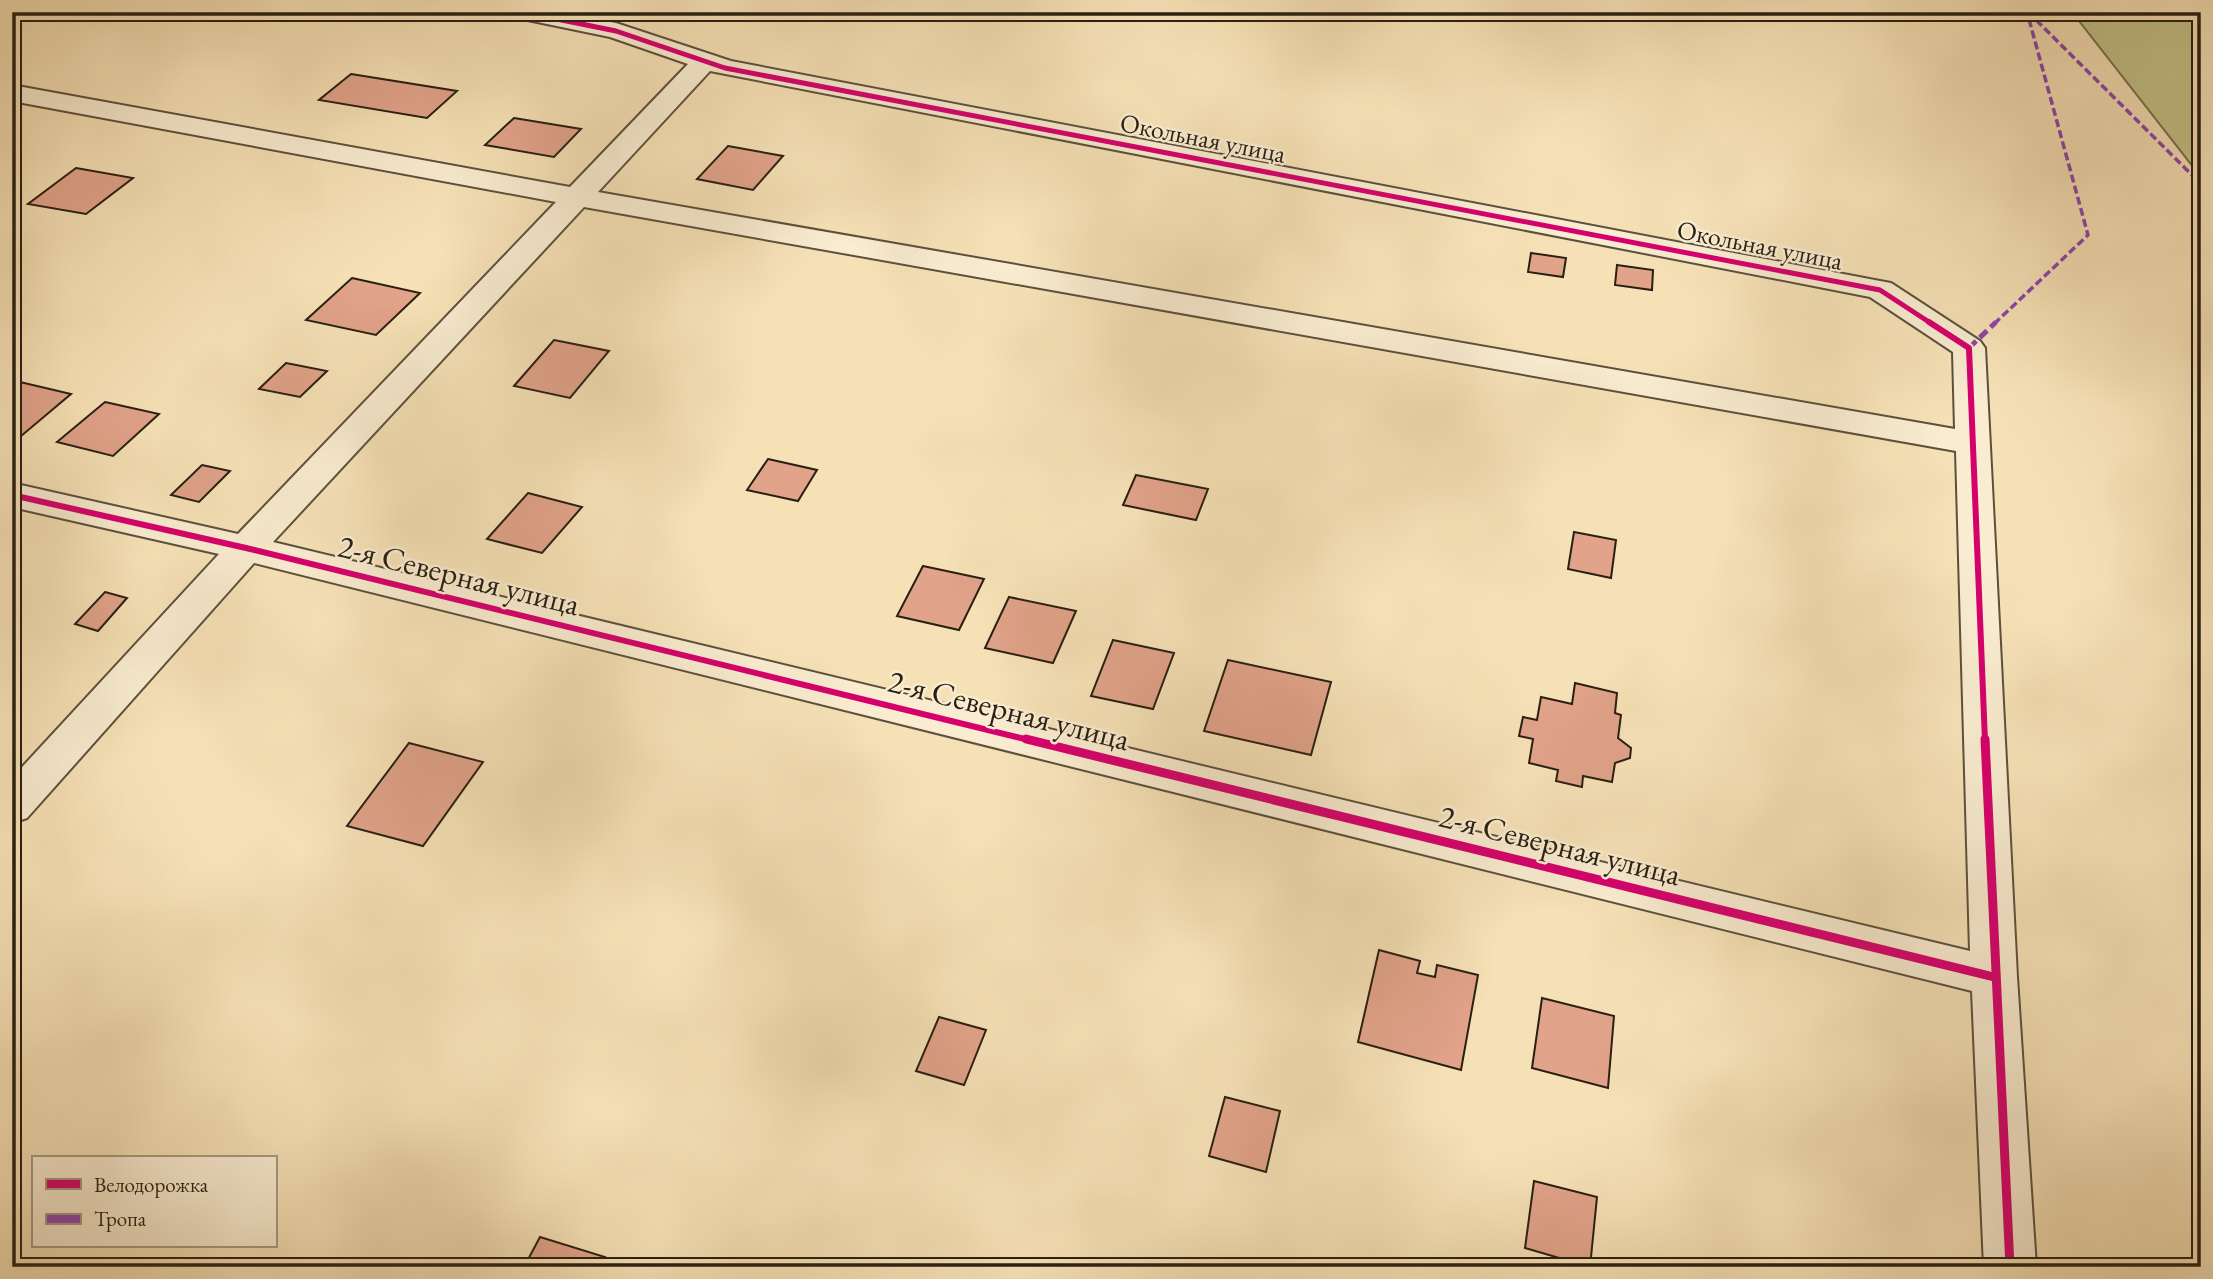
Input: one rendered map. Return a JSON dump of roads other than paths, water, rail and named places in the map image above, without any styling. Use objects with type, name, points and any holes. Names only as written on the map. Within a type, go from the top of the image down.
[{"type":"street","name":"Окольная улица","points":[[522,12],[617,31],[738,71],[1880,290],[1969,348],[1973,443]]},
{"type":"street","points":[[12,806],[246,548],[705,61]]},
{"type":"street","points":[[12,93],[577,197],[1973,443],[1994,976],[2010,1267]]},
{"type":"street","name":"2-я Северная улица","points":[[12,495],[246,548],[1994,976]]}]
